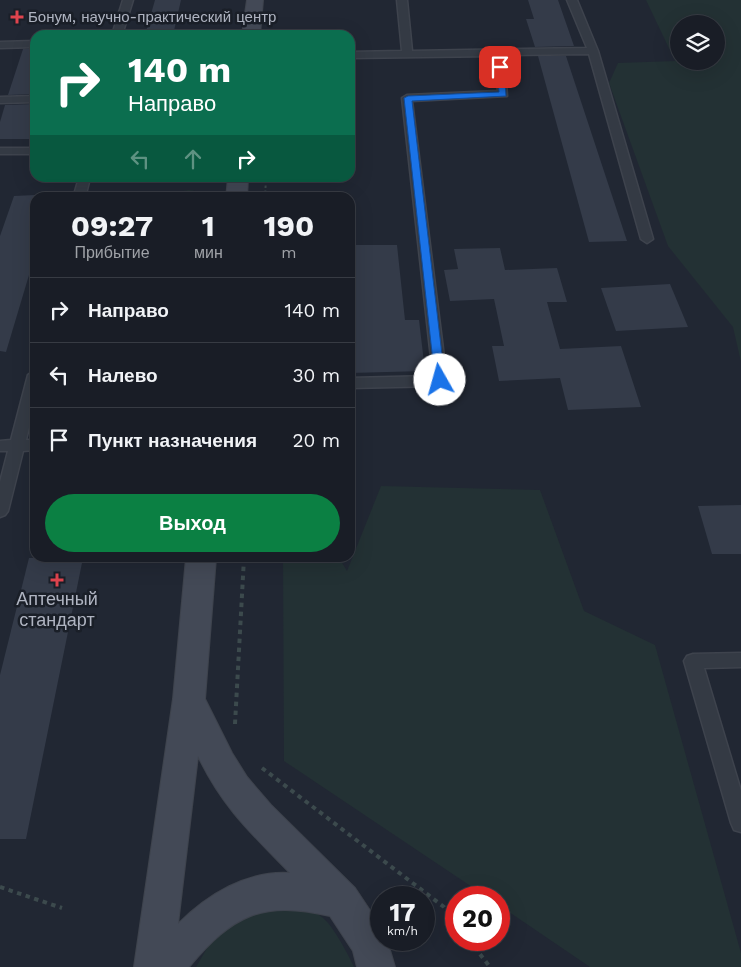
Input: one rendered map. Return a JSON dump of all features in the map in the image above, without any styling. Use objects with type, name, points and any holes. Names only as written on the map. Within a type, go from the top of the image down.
[{"type":"street","points":[[252,30],[255,0]]},
{"type":"street","points":[[152,967],[189,699],[201,562]]},
{"type":"street","points":[[189,699],[221,768],[243,800],[339,900],[364,931],[377,963]]},
{"type":"street","points":[[164,967],[193,932],[231,902],[261,893],[299,890],[339,900]]},
{"type":"lane","points":[[119,30],[128,0]]},
{"type":"lane","points":[[402,0],[407,54]]},
{"type":"lane","points":[[572,0],[593,51],[647,239]]},
{"type":"lane","points":[[0,45],[30,44]]},
{"type":"lane","points":[[355,55],[593,51]]},
{"type":"lane","points":[[355,383],[440,380],[408,98],[503,94],[499,54]]},
{"type":"lane","points":[[0,100],[30,99]]},
{"type":"lane","points":[[0,151],[30,151]]},
{"type":"lane","points":[[0,511],[30,395]]},
{"type":"lane","points":[[0,446],[30,445]]},
{"type":"lane","points":[[741,660],[693,661],[741,823]]},
{"type":"path","points":[[234,734],[244,562]]},
{"type":"path","points":[[260,766],[445,908]]},
{"type":"path","points":[[0,887],[62,908]]},
{"type":"path","points":[[478,951],[490,967]]},
{"type":"shaded area","points":[[646,0],[741,0],[741,362],[733,327],[668,246],[609,83],[618,63],[670,61],[670,70],[725,70],[725,15],[670,15],[670,50]]},
{"type":"shaded area","points":[[189,190],[200,192],[177,192]]},
{"type":"shaded area","points":[[381,486],[540,490],[584,611],[655,645],[741,953],[741,967],[590,967],[510,912],[510,886],[471,886],[284,761],[283,562],[341,562],[347,571],[351,562],[355,562],[355,551]]},
{"type":"shaded area","points":[[257,907],[297,908],[324,918],[334,931],[354,967],[196,967],[213,938]]},
{"type":"building","points":[[155,0],[181,0],[174,30],[146,30]]},
{"type":"building","points":[[528,0],[558,0],[574,46],[535,47],[526,19],[534,19]]},
{"type":"building","points":[[23,49],[30,49],[30,94],[8,95]]},
{"type":"building","points":[[538,56],[566,56],[627,241],[589,242]]},
{"type":"building","points":[[30,104],[30,139],[0,139],[0,122],[5,105]]},
{"type":"building","points":[[30,195],[30,272],[6,352],[0,351],[0,236],[14,196]]},
{"type":"building","points":[[355,245],[397,245],[405,320],[419,320],[425,371],[355,373]]},
{"type":"building","points":[[500,248],[505,270],[557,268],[567,302],[547,302],[560,349],[621,346],[641,407],[568,410],[560,378],[499,381],[492,346],[504,346],[494,299],[450,301],[444,270],[458,269],[454,249]]},
{"type":"building","points":[[670,284],[688,327],[616,331],[601,288]]},
{"type":"building","points":[[741,505],[741,554],[712,554],[698,506]]},
{"type":"building","points":[[29,558],[30,562],[82,562],[26,839],[0,839],[0,675]]},
{"type":"place","name":"Бонум, научно-практический центр","points":[[17,17]]},
{"type":"place","name":"Аптечный стандарт","points":[[57,580]]},
{"type":"route","points":[[440,380],[408,98],[503,94],[500,67]]}]
